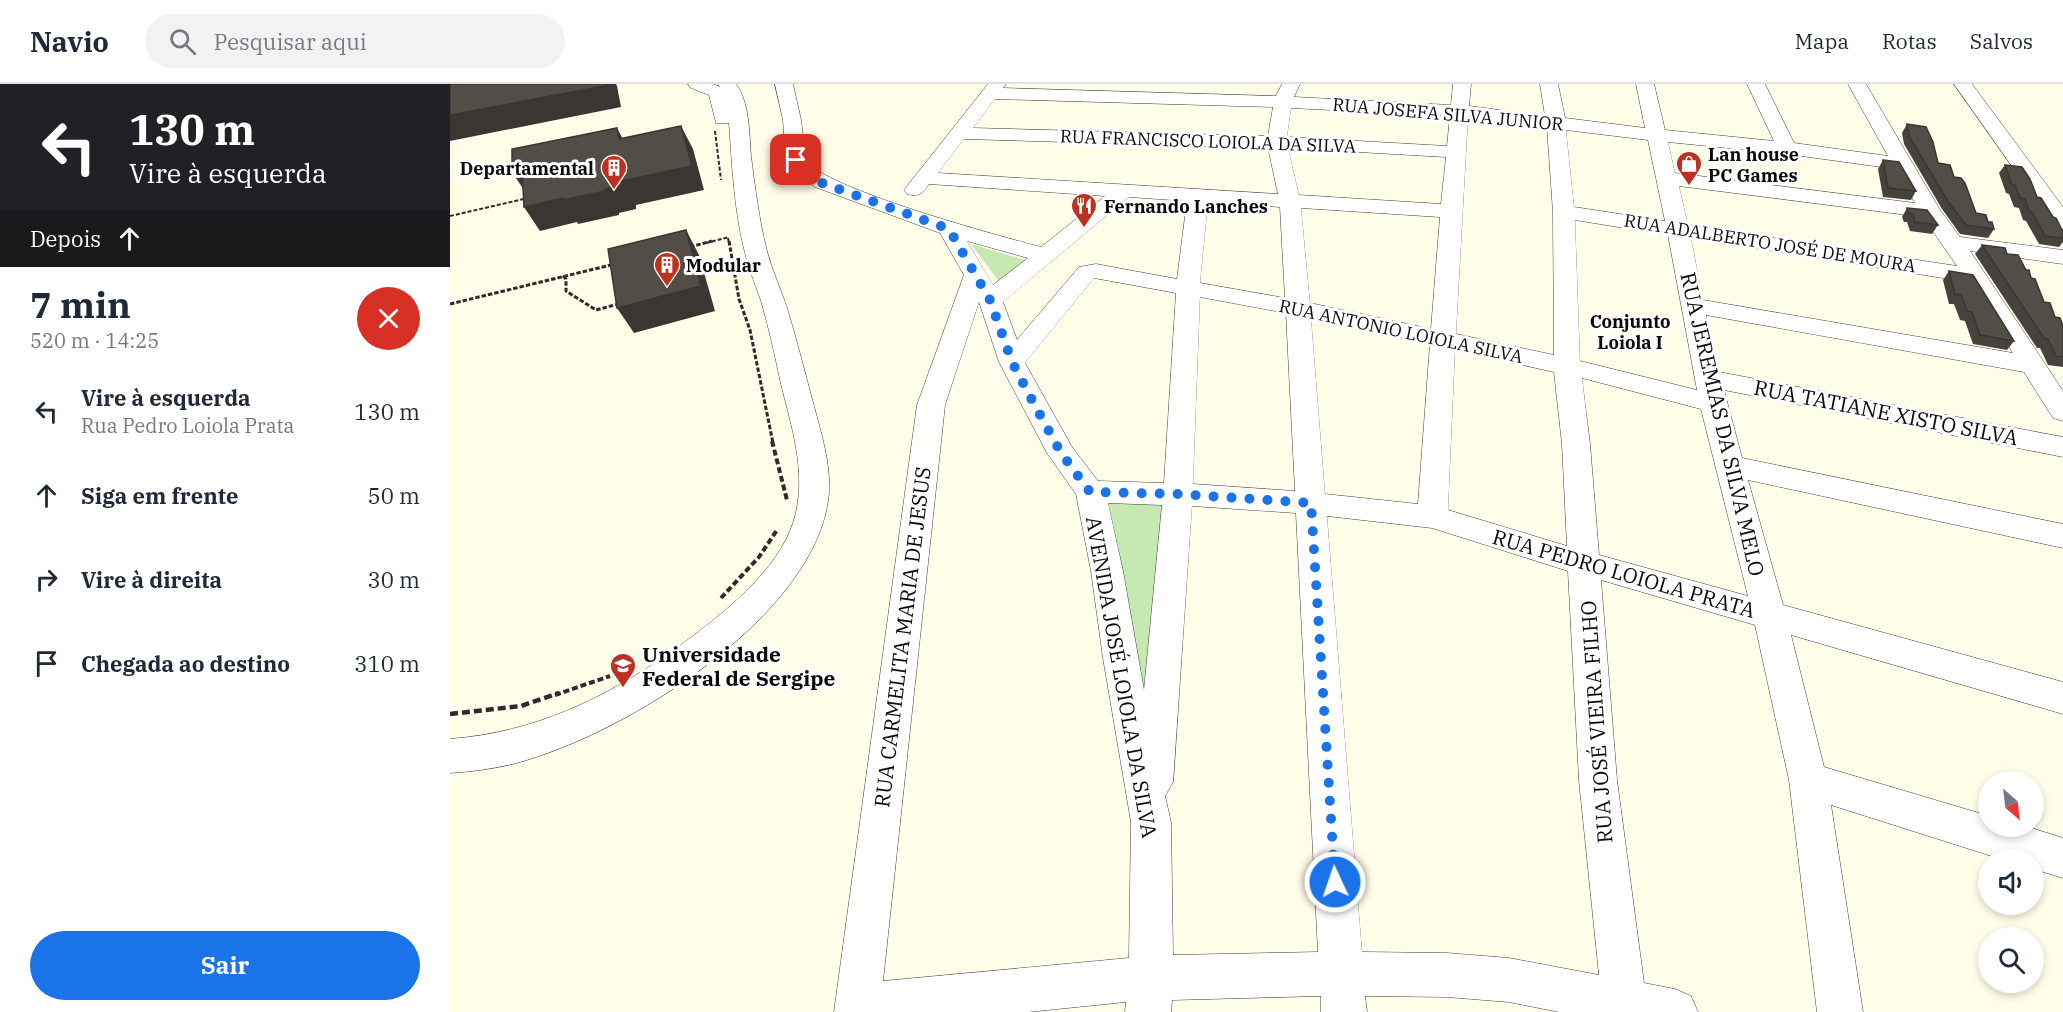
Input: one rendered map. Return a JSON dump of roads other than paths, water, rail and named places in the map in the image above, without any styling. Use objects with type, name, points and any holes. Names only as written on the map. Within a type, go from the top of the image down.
[{"type":"street","points":[[450,734],[527,724],[573,709],[666,660],[707,630],[750,588],[771,564],[789,536],[797,505],[795,474],[735,224],[717,92],[697,84]]},
{"type":"street","points":[[450,756],[476,754],[547,737],[633,697],[686,662],[746,612],[788,563],[806,527],[814,495],[810,446],[775,307],[753,240],[739,150],[736,102],[727,84]]},
{"type":"street","points":[[784,84],[792,120],[796,160],[801,169],[822,183],[949,229],[1046,256]]},
{"type":"street","points":[[1376,106],[1381,84]]},
{"type":"street","points":[[1432,517],[1455,152],[1462,84]]},
{"type":"street","name":"RUA JOSÉ VIEIRA FILHO","points":[[1549,84],[1556,122],[1564,212],[1567,366],[1576,444],[1598,780],[1624,1007]]},
{"type":"street","name":"RUA JEREMIAS DA SILVA MELO","points":[[1645,84],[1711,390],[1769,614],[1808,780],[1840,1012]]},
{"type":"street","points":[[1756,84],[1788,148]]},
{"type":"street","points":[[1857,84],[1930,211],[1976,276],[2032,365],[2059,400]]},
{"type":"street","points":[[1963,84],[2063,222]]},
{"type":"street","points":[[896,210],[994,88]]},
{"type":"street","name":"RUA JOSEFA SILVA JUNIOR","points":[[994,88],[1287,93],[1376,106],[1461,111],[1657,135],[1788,148],[1903,164]]},
{"type":"street","points":[[1287,93],[1277,142],[1290,201],[1342,993]]},
{"type":"street","name":"RUA FRANCISCO LOIOLA DA SILVA","points":[[960,133],[1277,142],[1455,152]]},
{"type":"street","points":[[924,178],[1451,211]]},
{"type":"street","points":[[1666,178],[1930,211]]},
{"type":"street","points":[[983,287],[1046,256],[1124,190]]},
{"type":"street","points":[[1150,822],[1178,494],[1188,287],[1198,196]]},
{"type":"street","name":"RUA ADALBERTO JOSÉ DE MOURA","points":[[1564,212],[1976,276]]},
{"type":"street","name":"AVENIDA JOSÉ LOIOLA DA SILVA","points":[[949,229],[983,287],[1012,362],[1061,453],[1090,492],[1107,571],[1120,658],[1150,822],[1149,995]]},
{"type":"street","points":[[1953,242],[2063,257]]},
{"type":"street","name":"RUA ANTONIO LOIOLA SILVA","points":[[1012,362],[1087,272],[1112,273],[1298,308],[1567,366],[1711,390]]},
{"type":"street","name":"RUA CARMELITA MARIA DE JESUS","points":[[858,1009],[892,711],[931,405],[983,287]]},
{"type":"street","points":[[1692,305],[2032,365]]},
{"type":"street","name":"RUA TATIANE XISTO SILVA","points":[[1711,390],[2063,447]]},
{"type":"street","points":[[1729,466],[2063,536]]},
{"type":"street","name":"RUA PEDRO LOIOLA PRATA","points":[[1090,492],[1178,494],[1311,503],[1432,517],[1584,563],[2063,698]]},
{"type":"street","points":[[1808,780],[2063,858]]},
{"type":"street","points":[[858,1009],[1149,995],[1342,993],[1447,975],[1509,980],[1624,1007],[1675,1012]]},
{"type":"place","name":"Lan house PC Games","points":[[1689,187]]},
{"type":"place","name":"Departamental","points":[[614,191]]},
{"type":"place","name":"Fernando Lanches","points":[[1084,229]]},
{"type":"place","name":"Modular","points":[[667,288]]},
{"type":"place","name":"Universidade Federal de Sergipe","points":[[623,689]]},
{"type":"district","name":"Conjunto Loiola I","points":[[1630,331]]}]
